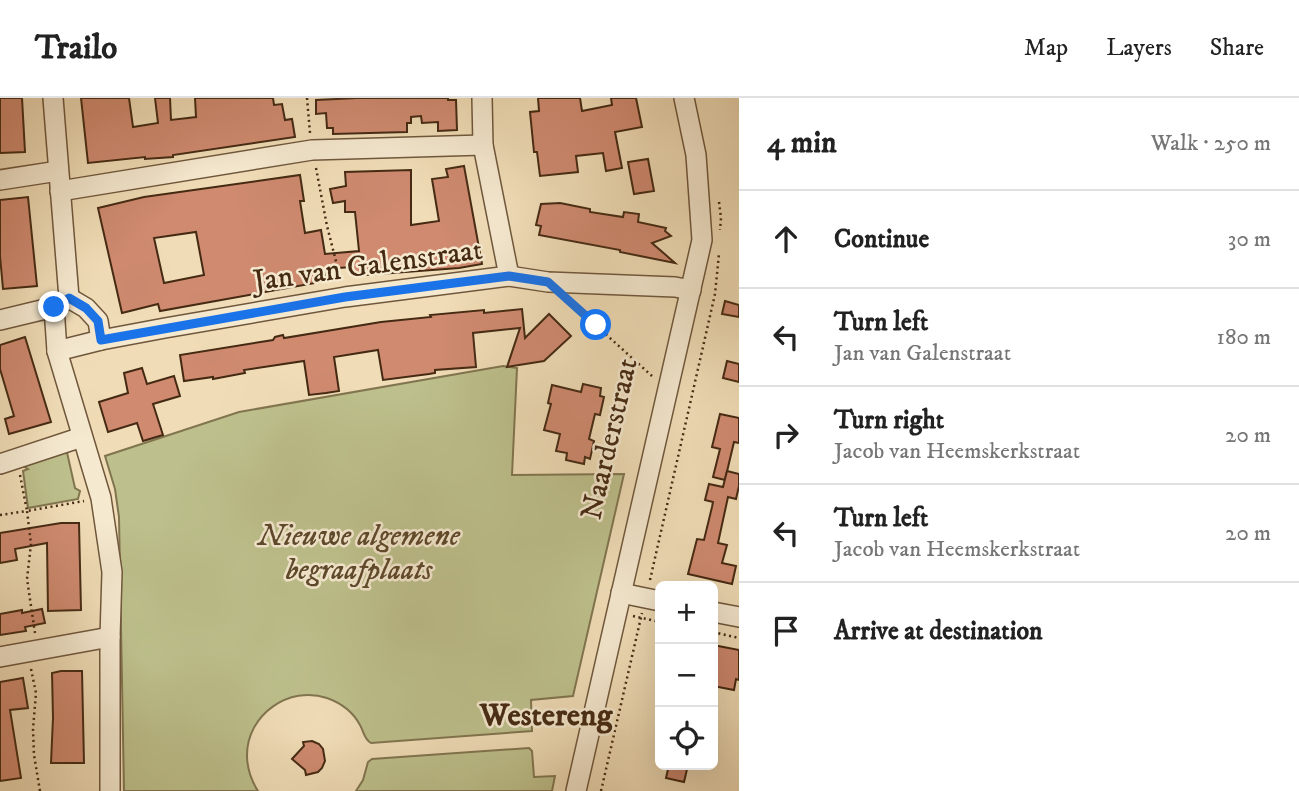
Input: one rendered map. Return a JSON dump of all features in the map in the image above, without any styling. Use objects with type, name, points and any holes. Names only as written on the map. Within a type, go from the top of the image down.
[{"type":"street","points":[[53,98],[60,191],[62,303],[57,351],[101,498],[112,572],[106,790]]},
{"type":"street","points":[[482,98],[483,145],[509,276]]},
{"type":"street","name":"Naarderstraat","points":[[576,791],[702,240],[696,155],[684,98]]},
{"type":"street","points":[[60,191],[312,150],[483,145]]},
{"type":"street","points":[[0,180],[58,171]]},
{"type":"street","name":"Jan van Galenstraat","points":[[57,351],[101,340],[345,297],[509,276],[548,282],[675,287],[691,290]]},
{"type":"street","points":[[0,320],[62,303],[86,308],[98,321],[101,340]]},
{"type":"street","points":[[8,461],[82,437]]},
{"type":"street","points":[[621,593],[655,600]]},
{"type":"street","points":[[718,613],[739,617]]},
{"type":"street","points":[[0,657],[110,637]]},
{"type":"path","points":[[307,98],[312,150],[345,297]]},
{"type":"path","points":[[548,282],[654,379]]},
{"type":"path","points":[[8,461],[27,511],[31,544],[27,579],[33,626],[36,693],[34,755],[40,791]]},
{"type":"path","points":[[0,515],[101,498]]},
{"type":"path","points":[[718,633],[739,638]]},
{"type":"green space","name":"Nieuwe algemene begraafplaats","points":[[503,366],[517,368],[512,475],[624,474],[573,696],[531,700],[532,731],[371,743],[354,716],[342,705],[313,695],[298,696],[273,707],[254,727],[247,760],[258,791],[124,791],[119,517],[115,489],[105,456],[239,412]]},
{"type":"green space","points":[[66,448],[75,488],[80,491],[78,499],[28,508],[23,471],[28,469],[18,463]]},
{"type":"green space","points":[[529,748],[532,751],[534,777],[555,776],[552,791],[356,791],[363,780],[368,762],[372,759]]},
{"type":"building","points":[[0,98],[22,98],[25,152],[0,153]]},
{"type":"building","points":[[81,98],[129,98],[133,127],[158,123],[155,98],[170,98],[171,120],[196,117],[195,98],[273,98],[274,105],[282,104],[285,120],[292,119],[295,137],[173,157],[88,163]]},
{"type":"building","points":[[538,98],[580,98],[582,111],[612,105],[611,98],[636,98],[642,127],[615,132],[622,168],[606,171],[603,153],[576,156],[578,172],[540,176],[537,152],[534,152],[530,112],[539,111]]},
{"type":"building","points":[[316,100],[456,100],[457,130],[438,131],[438,122],[422,123],[421,116],[411,117],[411,123],[407,123],[407,132],[333,134],[333,128],[327,128],[326,113],[316,114]]},
{"type":"building","points":[[648,159],[654,191],[634,194],[628,162]]},
{"type":"building","points":[[464,166],[482,264],[353,276],[352,267],[324,269],[326,281],[160,311],[158,304],[122,313],[98,208],[144,197],[300,175],[304,201],[300,201],[305,233],[321,230],[325,254],[359,251],[355,212],[345,212],[345,201],[333,203],[330,189],[346,186],[345,172],[411,170],[411,225],[439,221],[432,179],[448,177],[446,169]],"holes":[[[196,232],[204,275],[164,283],[154,238]]]},
{"type":"building","points":[[28,197],[37,286],[3,289],[0,200]]},
{"type":"building","points":[[560,203],[590,209],[590,212],[623,217],[624,212],[639,214],[638,222],[666,228],[665,231],[671,236],[652,243],[675,263],[539,235],[541,226],[536,225],[541,204]]},
{"type":"building","points":[[725,301],[739,305],[739,317],[722,314]]},
{"type":"building","points":[[522,309],[525,338],[549,314],[571,336],[544,361],[507,367],[520,328],[473,333],[476,367],[435,370],[435,373],[383,380],[378,350],[334,357],[339,391],[309,395],[304,361],[244,370],[245,373],[213,379],[184,381],[180,355],[273,340],[283,335],[284,338],[381,322],[431,317],[430,315]]},
{"type":"building","points":[[25,337],[51,422],[9,434],[5,419],[14,416],[0,369],[0,345]]},
{"type":"building","points":[[727,361],[739,364],[739,382],[723,378]]},
{"type":"building","points":[[142,368],[147,384],[174,376],[180,396],[153,404],[163,435],[143,441],[137,423],[108,432],[99,402],[128,393],[124,373]]},
{"type":"building","points":[[583,384],[601,388],[600,396],[604,397],[600,415],[595,414],[589,439],[594,441],[590,459],[585,457],[584,464],[566,460],[567,453],[556,451],[560,434],[544,430],[551,404],[548,403],[552,385],[581,392]]},
{"type":"building","points":[[720,414],[739,418],[739,443],[734,442],[725,480],[713,477],[720,449],[712,447]]},
{"type":"building","points":[[727,471],[739,474],[739,486],[736,499],[728,497],[718,543],[727,545],[722,563],[736,566],[732,584],[688,574],[697,539],[704,540],[712,507],[713,502],[705,500],[709,484],[723,487]]},
{"type":"building","points":[[61,523],[79,523],[81,610],[48,611],[47,543],[15,549],[17,560],[0,563],[0,533]]},
{"type":"building","points":[[42,609],[45,623],[25,627],[26,631],[0,635],[0,614]]},
{"type":"building","points":[[718,646],[739,650],[739,680],[736,679],[734,690],[718,687]]},
{"type":"building","points":[[82,671],[84,763],[51,763],[52,673]]},
{"type":"building","points":[[23,678],[28,708],[10,710],[21,778],[0,781],[0,682]]},
{"type":"building","points":[[312,741],[323,749],[325,761],[318,772],[306,775],[305,770],[292,759],[304,746],[303,742]]},
{"type":"building","points":[[668,770],[687,770],[684,782],[666,778]]},
{"type":"district","name":"Westereng","points":[[546,716]]},
{"type":"route","points":[[54,307],[69,298],[86,308],[98,321],[101,340],[345,297],[509,276],[548,282],[596,325]]}]
